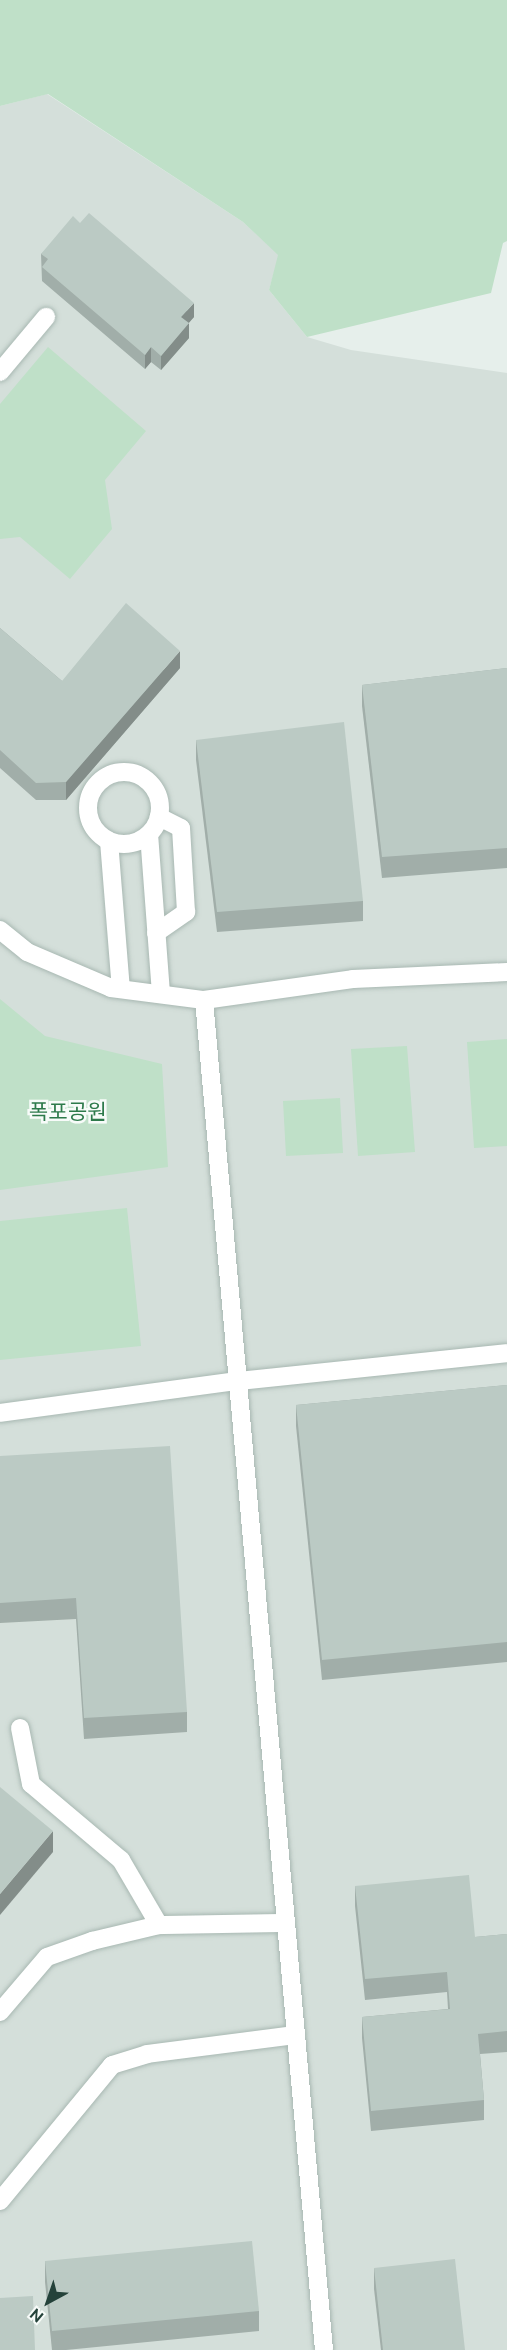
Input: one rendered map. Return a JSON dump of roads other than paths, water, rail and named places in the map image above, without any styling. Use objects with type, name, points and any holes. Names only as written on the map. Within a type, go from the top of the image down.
[{"type":"lane","points":[[3,361],[46,317]]},
{"type":"lane","points":[[132,772],[151,784],[160,806],[159,817],[148,834],[130,844],[109,841],[92,825],[88,802],[99,782],[108,775],[132,772]]},
{"type":"lane","points":[[156,933],[186,912],[181,828],[159,817]]},
{"type":"lane","points":[[148,834],[161,994]]},
{"type":"lane","points":[[109,841],[121,989]]},
{"type":"lane","points":[[0,930],[27,952],[121,989],[204,1000],[353,979],[507,972]]},
{"type":"lane","points":[[204,1000],[324,2350]]},
{"type":"lane","points":[[0,1413],[238,1381],[507,1353]]},
{"type":"lane","points":[[20,1728],[31,1784],[121,1860],[159,1925]]},
{"type":"lane","points":[[0,2012],[47,1958],[92,1941],[159,1925],[286,1923]]},
{"type":"lane","points":[[0,2201],[112,2065],[147,2054],[296,2035]]},
{"type":"park label","name":"폭포공원","points":[[68,1111]]}]
